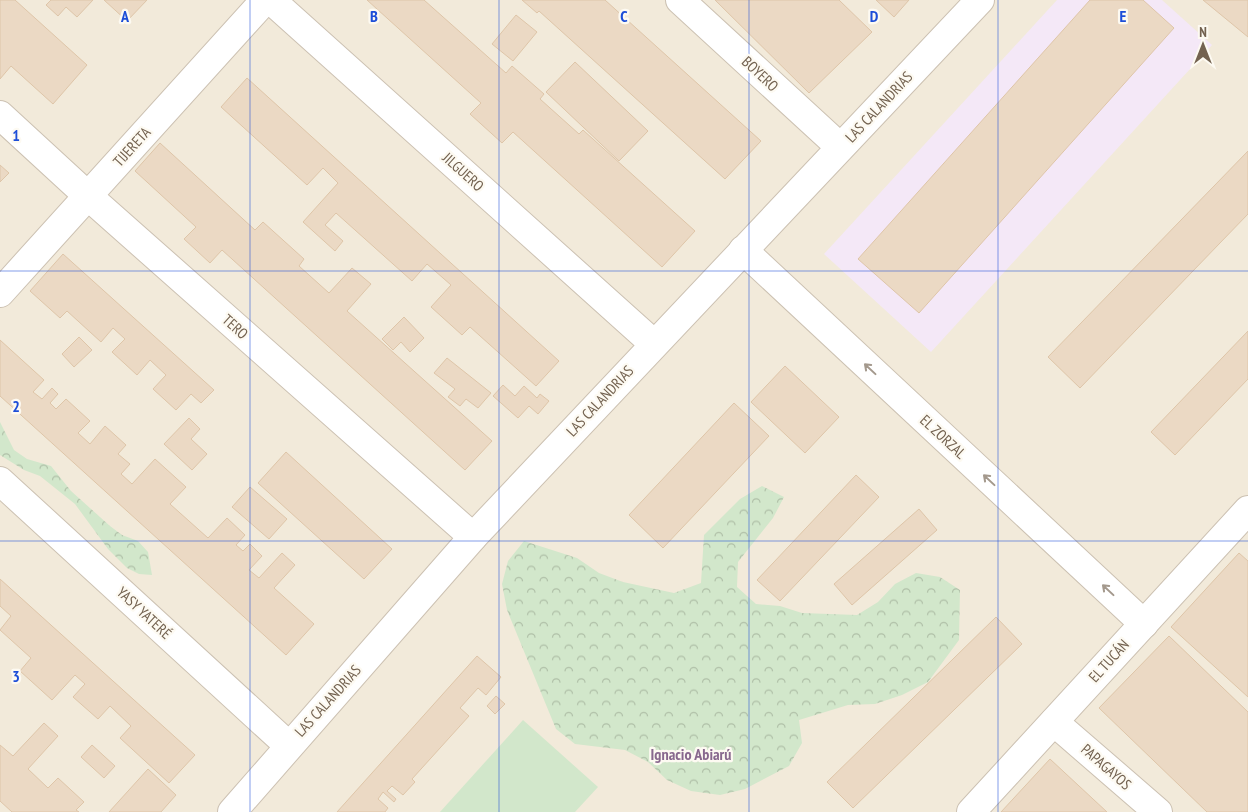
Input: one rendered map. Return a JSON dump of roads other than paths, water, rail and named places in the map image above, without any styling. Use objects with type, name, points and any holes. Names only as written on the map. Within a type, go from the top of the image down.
[{"type":"street","name":"TIJERETA","points":[[0,293],[265,0]]},
{"type":"street","name":"JILGUERO","points":[[271,0],[654,344]]},
{"type":"street","name":"BOYERO","points":[[680,0],[840,148]]},
{"type":"street","name":"LAS CALANDRIAS","points":[[232,812],[473,537],[980,0]]},
{"type":"street","name":"TERO","points":[[0,115],[88,196],[473,537]]},
{"type":"street","name":"EL ZORZAL","points":[[743,250],[1144,624]]},
{"type":"street","name":"YASY YATERÉ","points":[[0,481],[288,746]]},
{"type":"street","name":"EL TUCÁN","points":[[971,812],[1246,516]]},
{"type":"street","name":"PAPAGAYOS","points":[[1054,722],[1158,812]]},
{"type":"district","name":"Ignacio Abiarú","points":[[691,754]]}]
